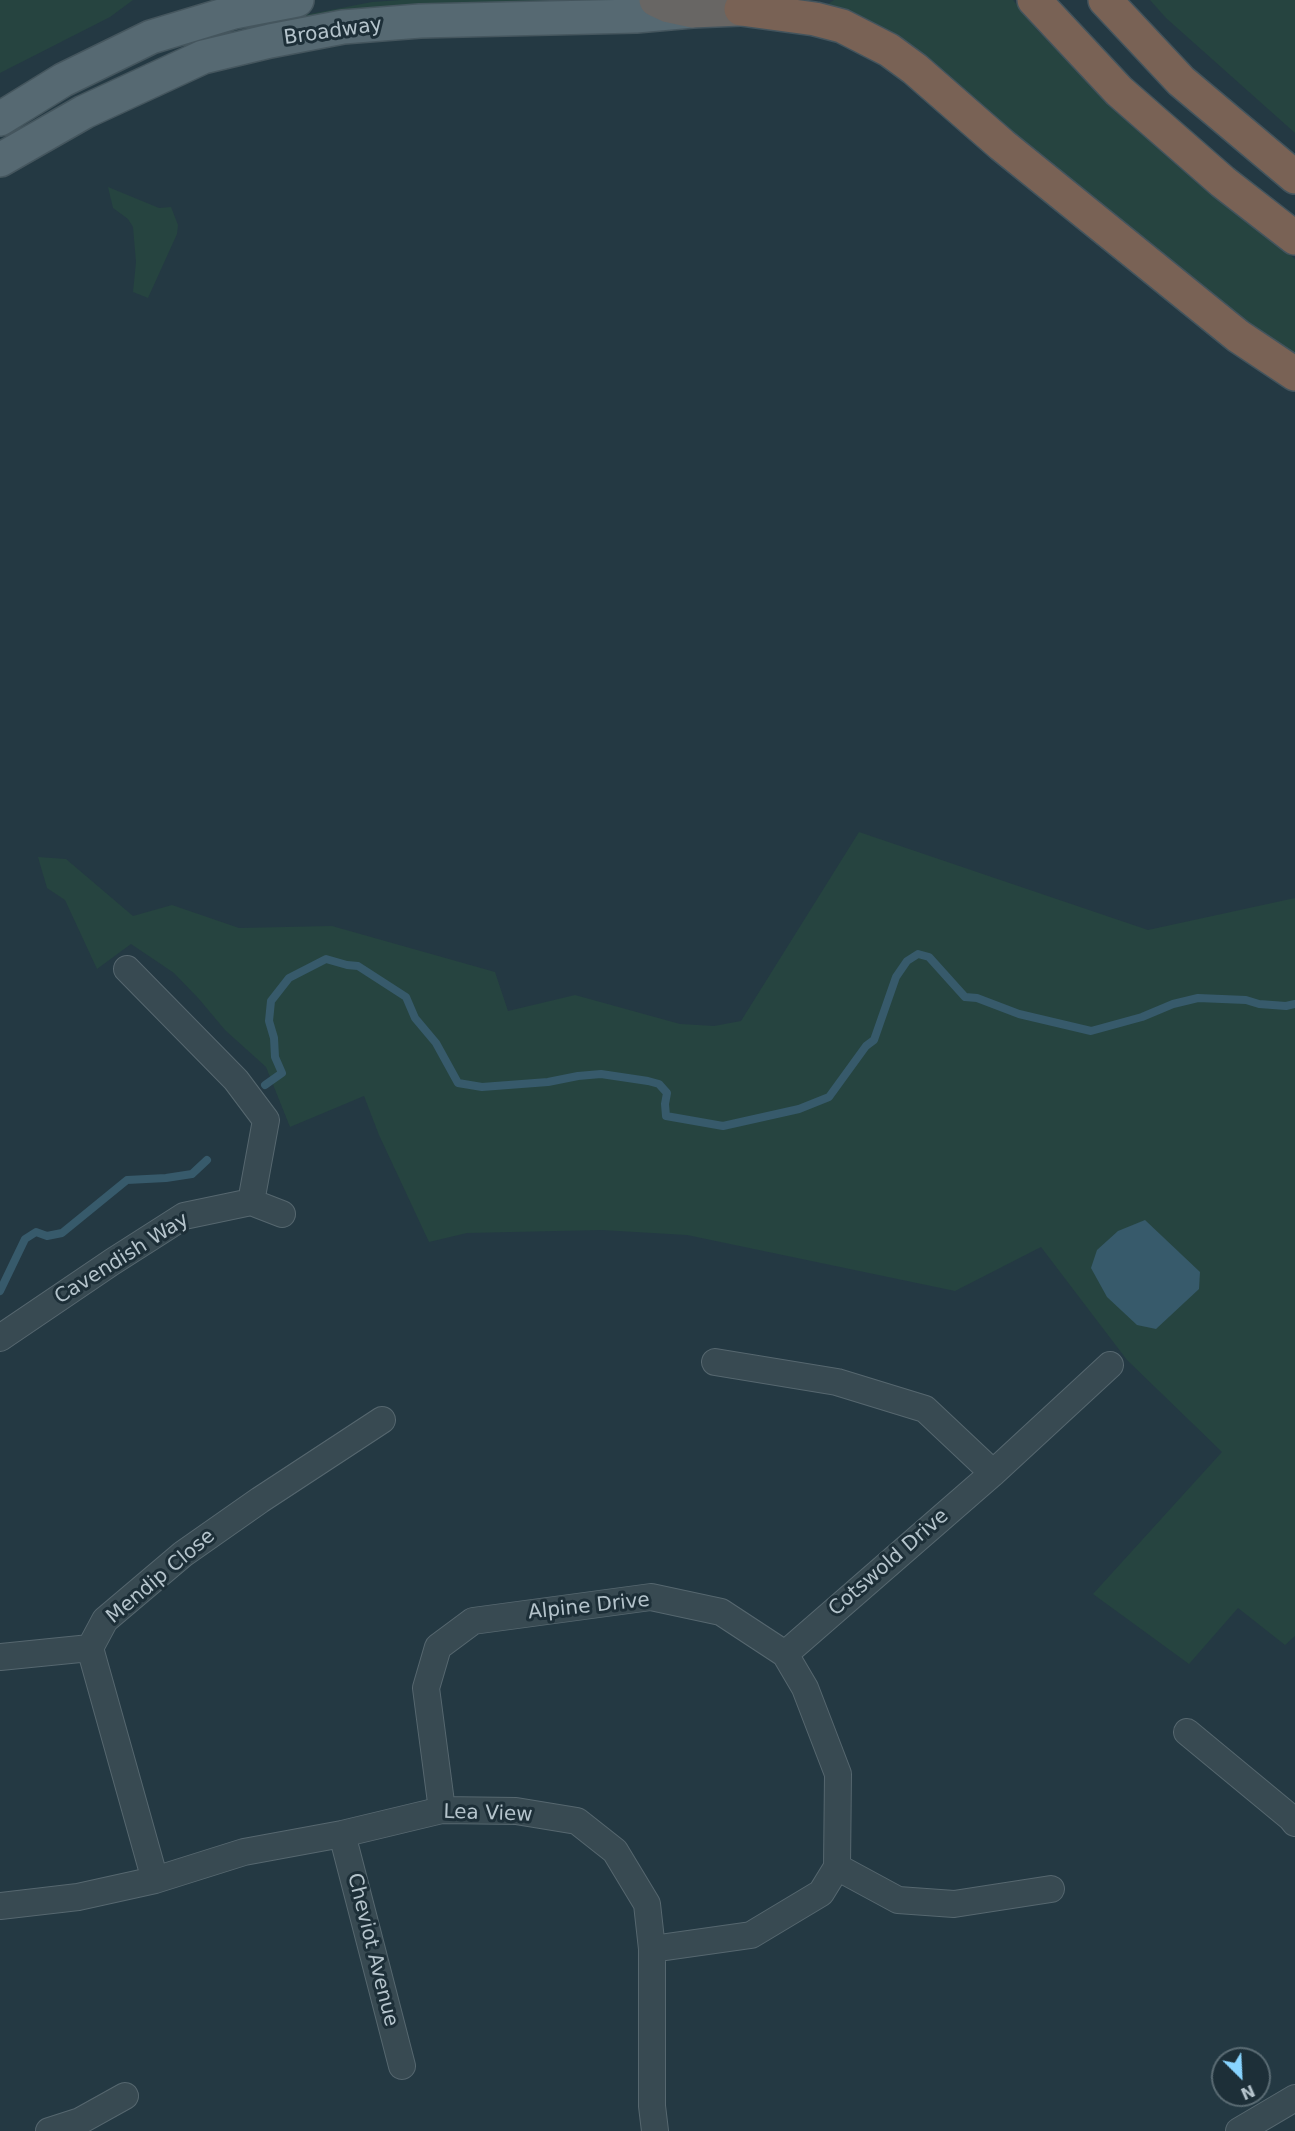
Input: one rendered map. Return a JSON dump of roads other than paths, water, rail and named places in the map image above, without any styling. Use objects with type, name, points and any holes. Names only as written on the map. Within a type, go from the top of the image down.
[{"type":"highway","points":[[656,0],[669,6],[692,11],[741,9],[815,18],[842,26],[889,50],[915,69],[1002,145],[1238,336],[1295,374]]},
{"type":"highway","points":[[741,9],[774,0]]},
{"type":"highway","points":[[1034,0],[1119,91],[1223,182],[1295,238]]},
{"type":"highway","points":[[1106,0],[1181,81],[1295,177]]},
{"type":"main road","name":"Broadway","points":[[0,120],[63,80],[152,37],[224,15],[297,0]]},
{"type":"main road","name":"Broadway","points":[[0,160],[84,112],[203,57],[270,41],[343,27],[420,21],[636,16],[692,11]]},
{"type":"street","points":[[127,969],[236,1080],[266,1120],[251,1202],[282,1214]]},
{"type":"street","name":"Cavendish Way","points":[[0,1338],[184,1216],[251,1202]]},
{"type":"street","points":[[715,1362],[837,1382],[925,1409],[993,1473]]},
{"type":"street","name":"Cotswold Drive","points":[[785,1654],[993,1473],[1110,1365]]},
{"type":"street","name":"Mendip Close","points":[[90,1648],[105,1620],[183,1554],[381,1420]]},
{"type":"street","name":"Alpine Drive","points":[[442,1810],[426,1688],[438,1647],[473,1621],[651,1597],[721,1612],[785,1654],[805,1688],[838,1774],[837,1867]]},
{"type":"street","points":[[0,1657],[90,1648],[154,1880]]},
{"type":"street","points":[[1187,1732],[1295,1823]]},
{"type":"street","name":"Lea View","points":[[0,1906],[78,1897],[154,1880],[244,1852],[342,1834],[442,1810],[516,1811],[577,1821],[615,1851],[647,1904],[652,1949],[652,2106],[655,2131]]},
{"type":"street","name":"Cheviot Avenue","points":[[342,1834],[402,2066]]},
{"type":"street","points":[[652,1949],[751,1935],[821,1893],[837,1867],[898,1900],[954,1904],[1051,1889]]},
{"type":"street","points":[[49,2131],[80,2121],[125,2096]]},
{"type":"street","points":[[1239,2131],[1295,2098]]},
{"type":"water","points":[[1145,1220],[1200,1272],[1199,1289],[1156,1329],[1137,1325],[1107,1297],[1091,1268],[1097,1250],[1118,1231]]},
{"type":"waterway","points":[[265,1085],[282,1073],[275,1057],[274,1038],[269,1021],[271,1001],[289,978],[326,959],[358,966],[406,997],[415,1018],[436,1043],[458,1083],[482,1087],[548,1082],[601,1074],[648,1081],[659,1084],[667,1093],[666,1116],[723,1126],[799,1109],[829,1097],[866,1046],[874,1040],[896,977],[907,961],[918,954],[929,957],[965,997],[977,998],[1019,1014],[1091,1031],[1198,998],[1246,1000],[1259,1004],[1286,1006],[1295,1004]]},
{"type":"waterway","points":[[0,1291],[25,1239],[36,1232],[47,1236],[62,1233],[127,1180],[192,1174],[207,1160]]}]
